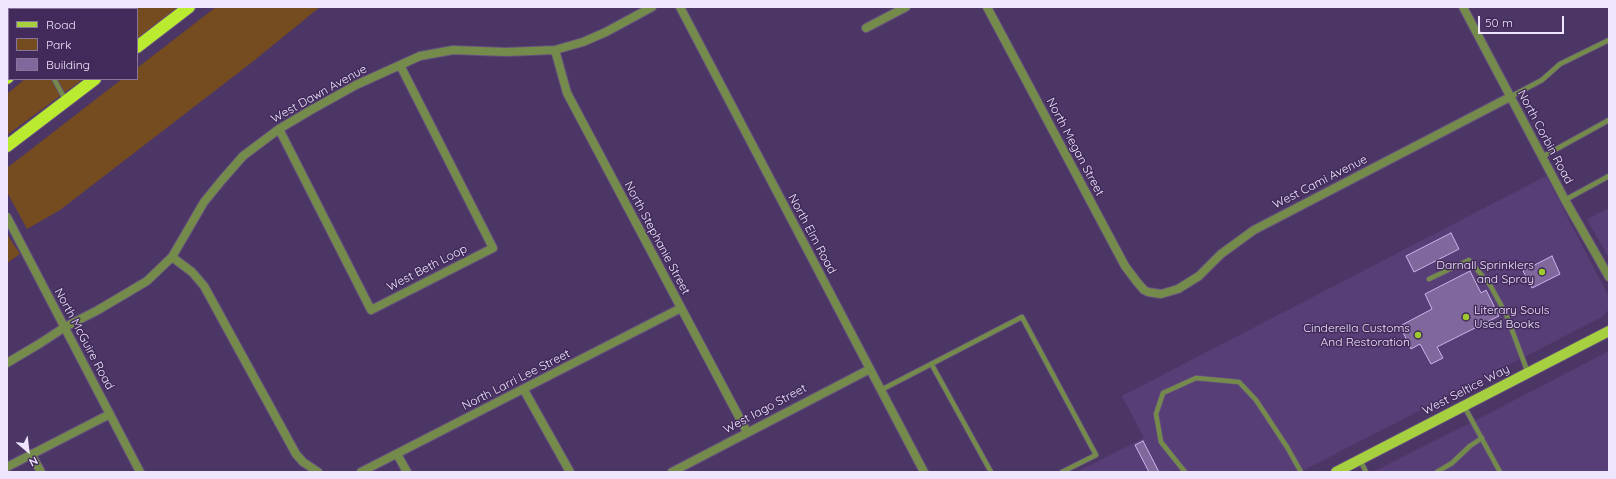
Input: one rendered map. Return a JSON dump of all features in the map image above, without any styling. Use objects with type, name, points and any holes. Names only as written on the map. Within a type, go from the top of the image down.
[{"type":"highway","points":[[138,46],[189,7]]},
{"type":"highway","points":[[7,146],[94,80]]},
{"type":"main road","name":"West Seltice Way","points":[[1336,472],[1609,331]]},
{"type":"street","name":"West Dawn Avenue","points":[[7,363],[40,344],[65,327],[127,294],[147,281],[172,257],[204,202],[243,156],[278,129],[356,85],[420,56],[453,50],[506,52],[555,50],[583,42],[606,32],[652,7]]},
{"type":"street","name":"North Elm Road","points":[[680,7],[924,472]]},
{"type":"street","points":[[866,28],[906,7]]},
{"type":"street","name":"North Megan Street","points":[[987,7],[1125,266],[1144,290],[1148,292]]},
{"type":"street","name":"North Corbin Road","points":[[1463,7],[1565,200],[1609,277]]},
{"type":"street","name":"North Stephanie Street","points":[[555,50],[567,93],[747,432]]},
{"type":"street","name":"West Beth Loop","points":[[278,129],[371,310],[493,248],[400,64]]},
{"type":"street","name":"West Cami Avenue","points":[[1148,292],[1161,294],[1178,289],[1199,276],[1221,254],[1254,230],[1510,97]]},
{"type":"street","name":"North McGuire Road","points":[[7,217],[140,472]]},
{"type":"street","points":[[172,257],[192,272],[204,286],[296,454],[318,472]]},
{"type":"street","name":"North Larri Lee Street","points":[[362,472],[681,308]]},
{"type":"street","name":"West Iago Street","points":[[672,472],[870,368]]},
{"type":"street","points":[[524,390],[570,472]]},
{"type":"street","points":[[7,467],[110,414]]},
{"type":"street","points":[[31,454],[41,472]]},
{"type":"street","points":[[397,454],[407,472]]},
{"type":"lane","points":[[1510,97],[1542,80],[1560,64],[1609,40]]},
{"type":"lane","points":[[55,80],[66,101]]},
{"type":"lane","points":[[1542,157],[1609,120]]},
{"type":"lane","points":[[1565,200],[1609,176]]},
{"type":"lane","points":[[1429,279],[1469,260],[1490,285],[1506,314],[1528,373]]},
{"type":"lane","points":[[881,390],[932,365],[1022,316],[1096,455],[1062,472]]},
{"type":"lane","points":[[932,365],[991,472]]},
{"type":"lane","points":[[1185,472],[1161,442],[1156,414],[1163,393],[1196,378],[1239,382],[1256,400],[1287,447],[1301,472]]},
{"type":"lane","points":[[1464,406],[1500,472]]},
{"type":"lane","points":[[1437,472],[1452,463],[1470,446],[1482,438]]},
{"type":"lane","points":[[1360,460],[1366,472]]},
{"type":"shaded area","points":[[1546,176],[1608,295],[1608,310],[1602,317],[1300,472],[1077,472],[1144,438],[1122,396]]},
{"type":"shaded area","points":[[1609,208],[1609,258],[1587,219]]},
{"type":"shaded area","points":[[1609,351],[1609,472],[1373,472],[1482,417]]},
{"type":"green space","points":[[7,7],[82,7],[8,8],[7,64]]},
{"type":"green space","points":[[179,7],[138,38],[138,8],[116,8]]},
{"type":"green space","points":[[216,7],[320,7],[251,63],[60,210],[27,229],[7,192],[7,168],[121,80],[138,80],[138,67]]},
{"type":"green space","points":[[24,80],[82,80],[7,135],[7,94]]},
{"type":"green space","points":[[7,234],[20,254],[7,263]]},
{"type":"building","points":[[1451,233],[1459,249],[1414,272],[1406,256]]},
{"type":"building","name":"Darnall Sprinklers and Spray","points":[[1552,256],[1560,274],[1532,288],[1523,271]]},
{"type":"building","points":[[1470,271],[1481,293],[1486,290],[1499,316],[1437,347],[1443,358],[1431,364],[1420,344],[1411,349],[1400,326],[1432,309],[1425,294]]},
{"type":"building","points":[[1143,441],[1159,472],[1149,472],[1135,445]]},
{"type":"place","name":"Darnall Sprinklers and Spray","points":[[1542,272]]},
{"type":"place","name":"Literary Souls Used Books","points":[[1466,317]]},
{"type":"place","name":"Cinderella Customs And Restoration","points":[[1418,335]]}]
